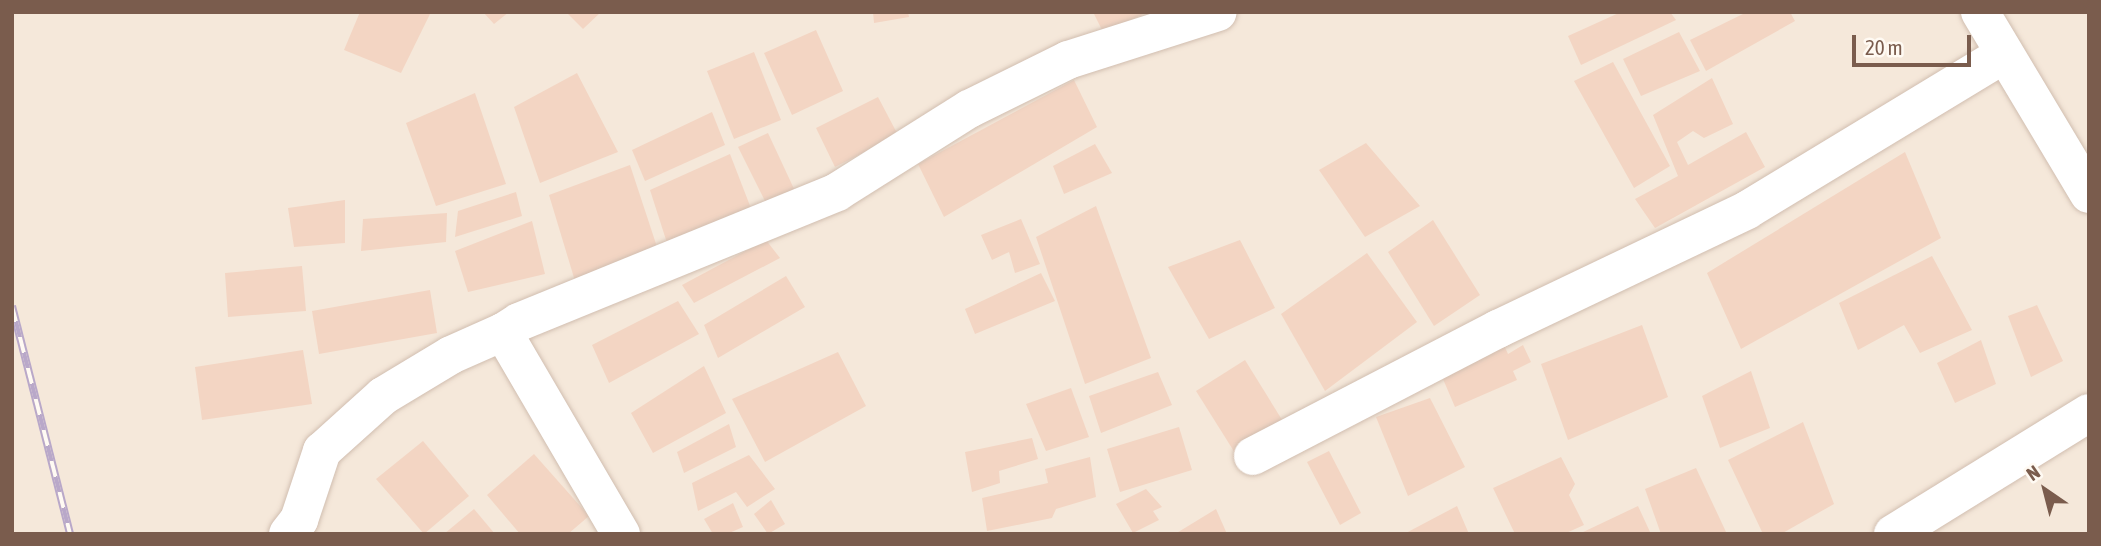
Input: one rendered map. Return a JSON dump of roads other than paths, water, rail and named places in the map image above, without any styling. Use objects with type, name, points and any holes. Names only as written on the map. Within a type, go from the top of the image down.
[{"type":"street","points":[[1980,12],[2089,194]]},
{"type":"street","points":[[288,534],[299,520],[322,451],[383,396],[452,355],[519,322],[837,192],[969,109],[1068,60],[1212,13]]},
{"type":"street","points":[[1253,456],[1498,329],[1747,210],[2006,54]]},
{"type":"street","points":[[503,332],[621,534]]},
{"type":"street","points":[[1893,534],[2089,413]]},
{"type":"railway","points":[[12,306],[70,534]]}]
